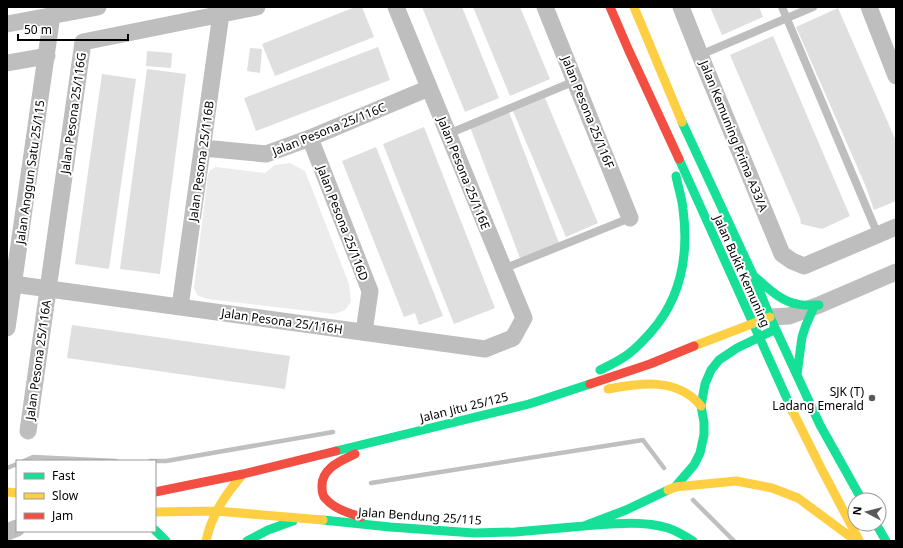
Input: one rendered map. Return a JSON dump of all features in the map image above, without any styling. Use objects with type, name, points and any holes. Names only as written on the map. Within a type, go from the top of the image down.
[{"type":"main road","name":"Jalan Bukit Kemuning","points":[[610,7],[788,402],[860,541]]},
{"type":"main road","name":"Jalan Bukit Kemuning","points":[[634,7],[685,128],[820,425],[858,492]]},
{"type":"main road","points":[[529,404],[625,357],[660,322],[674,298],[680,280],[686,237],[682,200],[667,133]]},
{"type":"main road","points":[[754,277],[773,292],[790,302],[801,305],[816,306],[806,325],[802,337],[797,374]]},
{"type":"main road","name":"Jalan Jitu 25/125","points":[[156,492],[242,474],[529,404],[650,364],[753,323],[773,323]]},
{"type":"main road","points":[[675,487],[694,464],[700,453],[704,435],[704,422],[701,406],[711,370],[719,360],[737,348],[759,337],[773,323]]},
{"type":"main road","points":[[529,404],[635,384],[663,384],[691,395],[701,406]]},
{"type":"main road","points":[[390,527],[337,507],[326,500],[322,494],[321,485],[323,475],[330,467],[399,435]]},
{"type":"main road","points":[[206,541],[207,533],[216,511],[226,493],[242,474]]},
{"type":"main road","points":[[675,487],[736,481],[772,488],[798,498],[856,541]]},
{"type":"main road","name":"Jalan Bendung 25/115","points":[[156,512],[216,511],[328,520],[390,527],[409,535],[431,530],[474,533],[560,532],[584,526],[626,510],[675,487]]},
{"type":"main road","points":[[246,541],[268,530],[300,518]]},
{"type":"main road","points":[[584,526],[643,524],[660,526],[675,531],[693,541]]},
{"type":"main road","points":[[156,531],[166,541]]},
{"type":"main road","points":[[881,532],[886,541]]},
{"type":"street","name":"Jalan Pesona 25/116G","points":[[48,288],[83,42],[257,7]]},
{"type":"street","name":"Jalan Pesona 25/116E","points":[[396,7],[524,318],[513,338]]},
{"type":"street","name":"Jalan Pesona 25/116F","points":[[545,7],[630,218]]},
{"type":"street","name":"Jalan Kemuning Prima A33/A","points":[[681,7],[782,254],[792,261],[804,266],[878,235]]},
{"type":"street","points":[[869,7],[896,76]]},
{"type":"street","points":[[7,24],[92,8]]},
{"type":"street","name":"Jalan Pesona 25/116B","points":[[180,307],[221,14]]},
{"type":"street","name":"Jalan Anggun Satu 25/115","points":[[7,328],[52,15]]},
{"type":"street","points":[[7,63],[47,56]]},
{"type":"street","name":"Jalan Pesona 25/116C","points":[[202,148],[266,154],[310,138],[429,88]]},
{"type":"street","name":"Jalan Pesona 25/116D","points":[[310,138],[370,291],[364,332]]},
{"type":"street","points":[[878,235],[896,227]]},
{"type":"street","points":[[773,323],[896,272]]},
{"type":"street","name":"Jalan Pesona 25/116H","points":[[14,284],[485,349],[513,338]]},
{"type":"street","name":"Jalan Pesona 25/116A","points":[[28,431],[48,288]]},
{"type":"lane","points":[[782,7],[878,235]]},
{"type":"lane","points":[[700,55],[813,7]]},
{"type":"lane","points":[[448,134],[575,81]]},
{"type":"lane","points":[[503,269],[630,218]]},
{"type":"lane","points":[[431,530],[448,538]]},
{"type":"shaded area","points":[[290,163],[305,171],[349,284],[351,302],[345,310],[334,314],[207,299],[197,295],[194,288],[208,175],[210,170],[216,167],[265,173],[275,165]]},
{"type":"building","points":[[355,7],[362,7],[374,37],[275,76],[262,44]]},
{"type":"building","points":[[422,7],[462,7],[499,98],[465,112]]},
{"type":"building","points":[[473,7],[520,7],[550,79],[510,96]]},
{"type":"building","points":[[710,7],[759,7],[763,17],[722,35]]},
{"type":"building","points":[[838,8],[896,141],[896,201],[874,210],[866,187],[796,27]]},
{"type":"building","points":[[773,36],[850,216],[822,229],[801,224],[800,218],[730,55]]},
{"type":"building","points":[[378,47],[390,80],[256,131],[244,98]]},
{"type":"building","points":[[250,48],[262,49],[260,73],[247,71]]},
{"type":"building","points":[[147,51],[172,53],[171,68],[146,66]]},
{"type":"building","points":[[147,69],[186,74],[160,274],[120,269]]},
{"type":"building","points":[[102,74],[136,79],[109,269],[75,264]]},
{"type":"building","points":[[545,98],[598,223],[566,237],[513,111]]},
{"type":"building","points":[[509,112],[559,243],[520,258],[470,127]]},
{"type":"building","points":[[424,127],[495,308],[454,324],[383,144]]},
{"type":"building","points":[[376,147],[443,316],[419,325],[415,313],[404,317],[342,161]]},
{"type":"building","points":[[72,325],[290,356],[285,389],[67,358]]},
{"type":"waterway","points":[[156,461],[166,461],[333,432]]},
{"type":"waterway","points":[[371,483],[643,440],[664,468]]},
{"type":"waterway","points":[[26,460],[33,457],[95,460]]},
{"type":"waterway","points":[[7,468],[16,464]]},
{"type":"waterway","points":[[693,500],[734,541]]},
{"type":"traffic: fast","points":[[682,122],[754,277],[770,317],[820,425],[858,492]]},
{"type":"traffic: fast","points":[[679,159],[793,412]]},
{"type":"traffic: fast","points":[[600,370],[628,355],[642,342],[662,319],[676,290],[681,275],[685,243],[685,226],[676,176]]},
{"type":"traffic: fast","points":[[755,277],[785,300],[800,305],[819,305]]},
{"type":"traffic: fast","points":[[797,375],[802,337],[814,307]]},
{"type":"traffic: fast","points":[[675,487],[694,465],[700,453],[704,435],[704,422],[701,406],[705,384],[711,370],[719,360],[737,348],[772,331]]},
{"type":"traffic: fast","points":[[336,451],[529,404],[590,384]]},
{"type":"traffic: fast","points":[[323,520],[390,527],[474,533],[515,532],[584,526],[626,510],[668,490]]},
{"type":"traffic: fast","points":[[247,541],[268,530],[293,521]]},
{"type":"traffic: fast","points":[[584,526],[626,523],[647,524],[671,529],[693,541]]},
{"type":"traffic: fast","points":[[156,531],[166,541]]},
{"type":"traffic: fast","points":[[881,532],[886,541]]},
{"type":"traffic: slow","points":[[634,7],[682,122]]},
{"type":"traffic: slow","points":[[694,346],[770,317]]},
{"type":"traffic: slow","points":[[608,389],[646,384],[670,386],[681,390],[701,406]]},
{"type":"traffic: slow","points":[[793,412],[859,540]]},
{"type":"traffic: slow","points":[[206,541],[212,522],[220,505],[243,474]]},
{"type":"traffic: slow","points":[[668,490],[675,487],[736,481],[772,488],[798,498],[856,541]]},
{"type":"traffic: slow","points":[[7,492],[16,493]]},
{"type":"traffic: slow","points":[[156,512],[216,511],[323,520]]},
{"type":"traffic: jam","points":[[610,7],[679,159]]},
{"type":"traffic: jam","points":[[590,384],[650,364],[694,346]]},
{"type":"traffic: jam","points":[[156,492],[243,474],[336,451]]},
{"type":"traffic: jam","points":[[355,454],[328,470],[323,480],[322,491],[324,497],[333,505],[361,517]]},
{"type":"place","name":"SJK (T) Ladang Emerald","points":[[872,398]]}]
